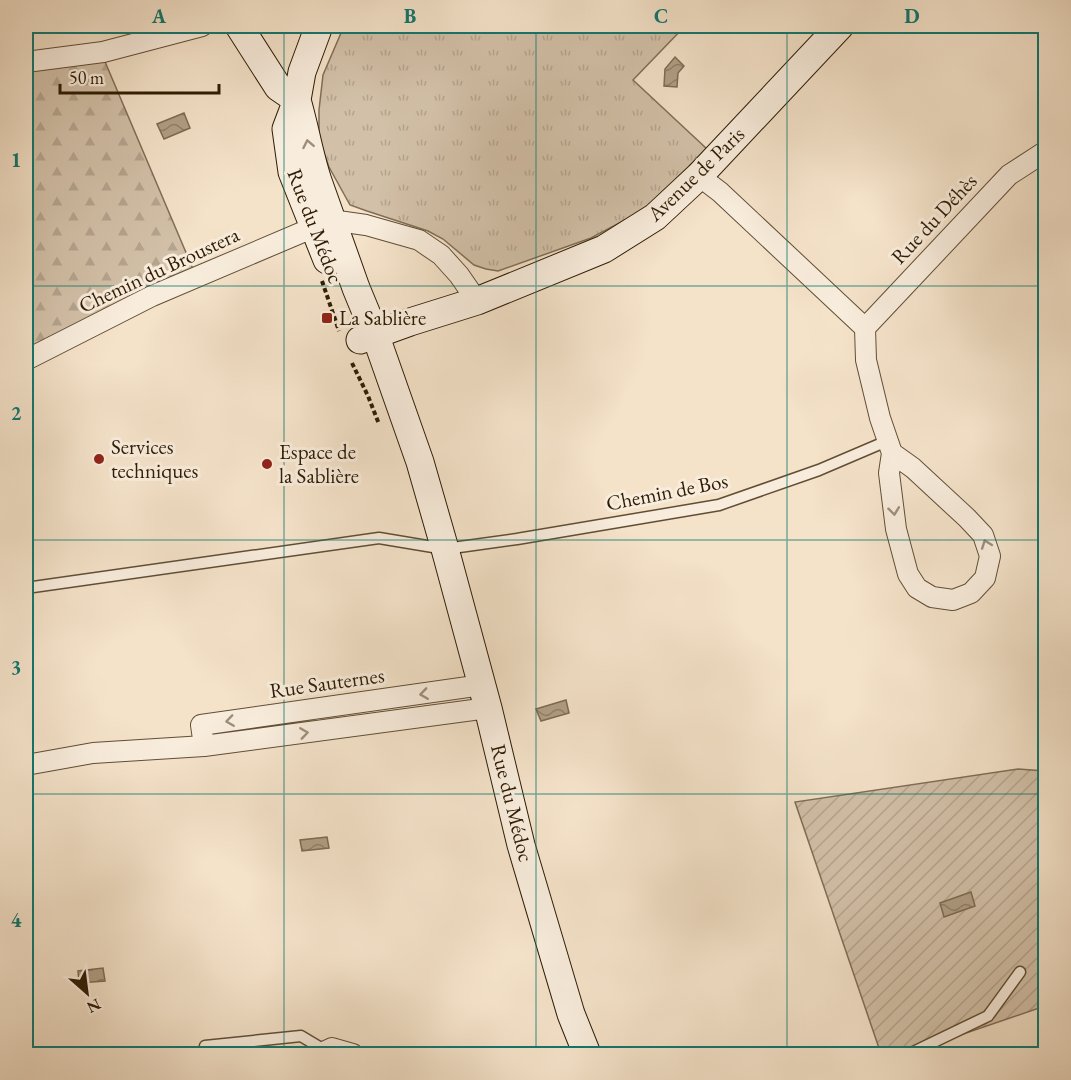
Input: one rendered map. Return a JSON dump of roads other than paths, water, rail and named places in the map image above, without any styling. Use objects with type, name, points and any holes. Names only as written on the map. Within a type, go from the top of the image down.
[{"type":"street","points":[[26,62],[103,52],[202,26]]},
{"type":"street","points":[[239,26],[278,87],[297,100]]},
{"type":"street","name":"Rue du Médoc","points":[[319,26],[302,72],[297,100],[286,129],[292,172],[323,224],[374,335],[420,462],[446,549],[521,845],[571,1014],[587,1054]]},
{"type":"street","name":"Avenue de Paris","points":[[374,335],[477,301],[604,249],[655,217],[699,176],[840,26]]},
{"type":"street","name":"Rue du Déhès","points":[[865,328],[1009,175],[1046,151]]},
{"type":"street","points":[[699,176],[720,192],[865,328],[867,360],[880,418],[890,447],[889,473],[896,529],[908,574],[917,588],[932,597],[953,600],[971,593],[985,578],[990,556],[983,535],[890,447]]},
{"type":"street","points":[[323,224],[366,225],[419,240],[441,255],[459,275],[477,301]]},
{"type":"street","name":"Chemin du Broustera","points":[[26,360],[152,296],[323,224]]},
{"type":"street","name":"Rue Sauternes","points":[[26,765],[93,753],[204,746],[201,725],[485,697]]},
{"type":"street","points":[[322,1053],[332,1048],[353,1054]]},
{"type":"lane","name":"Chemin de Bos","points":[[26,588],[380,538],[446,549],[517,540],[719,506],[890,447]]},
{"type":"lane","points":[[909,1054],[988,1016],[1020,972]]},
{"type":"lane","points":[[205,1046],[301,1036],[322,1053]]},
{"type":"water","points":[[675,57],[684,66],[678,73],[677,87],[664,86],[665,69]]},
{"type":"water","points":[[184,113],[190,128],[164,139],[157,124]]},
{"type":"water","points":[[566,700],[569,713],[541,721],[536,709]]},
{"type":"water","points":[[327,837],[329,848],[302,851],[300,840]]},
{"type":"water","points":[[971,892],[975,906],[944,917],[940,903]]},
{"type":"water","points":[[103,968],[105,981],[79,983],[78,971]]},
{"type":"place","name":"La Sablière","points":[[327,318]]},
{"type":"place","name":"Services techniques","points":[[99,459]]},
{"type":"place","name":"Espace de la Sablière","points":[[267,464]]}]
